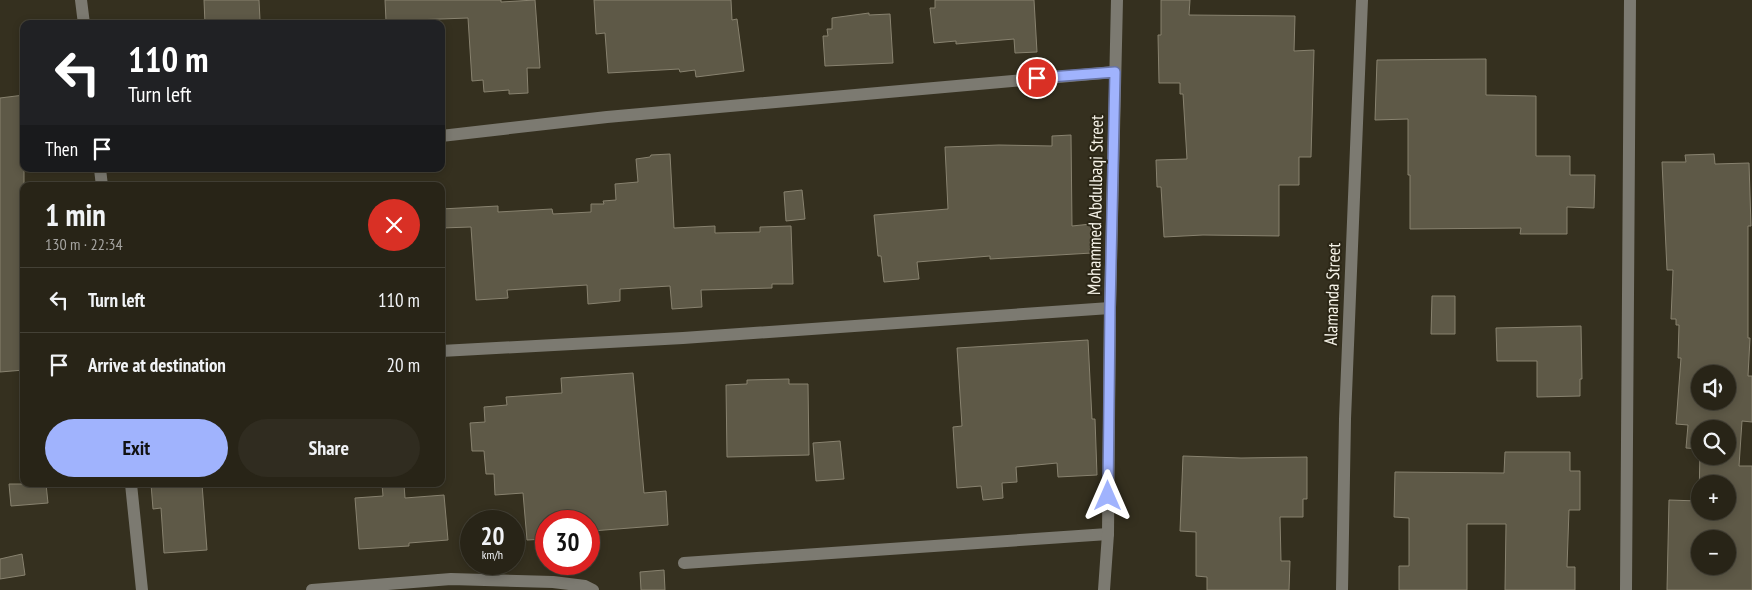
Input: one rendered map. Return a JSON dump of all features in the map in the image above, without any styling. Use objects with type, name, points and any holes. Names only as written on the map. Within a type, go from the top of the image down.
[{"type":"street","points":[[81,0],[84,20]]},
{"type":"street","name":"Mohammed Abdulbaqi Street","points":[[1104,590],[1108,534],[1110,308],[1117,0]]},
{"type":"street","name":"Alamanda Street","points":[[1342,590],[1345,418],[1362,0]]},
{"type":"street","points":[[1626,590],[1630,0]]},
{"type":"street","points":[[445,136],[617,116],[1115,72]]},
{"type":"street","points":[[445,351],[693,337],[1110,308]]},
{"type":"street","points":[[132,487],[142,590]]},
{"type":"street","points":[[684,563],[1108,534]]},
{"type":"street","points":[[312,590],[451,579],[553,582],[584,586],[593,590]]},
{"type":"building","points":[[204,0],[259,0],[260,20],[205,20]]},
{"type":"building","points":[[385,0],[501,0],[501,2],[535,0],[540,68],[527,68],[528,93],[509,94],[509,90],[484,92],[483,80],[472,81],[468,18],[386,20]]},
{"type":"building","points":[[594,0],[731,0],[732,20],[737,19],[744,71],[696,77],[695,70],[680,72],[679,69],[608,73],[605,33],[596,34]]},
{"type":"building","points":[[935,0],[1034,0],[1037,52],[1015,53],[1014,39],[956,44],[956,41],[934,43],[930,8],[935,8]]},
{"type":"building","points":[[1161,0],[1190,0],[1189,15],[1295,16],[1294,51],[1314,50],[1311,157],[1299,157],[1299,185],[1279,185],[1279,236],[1203,235],[1164,237],[1161,187],[1157,187],[1156,160],[1187,159],[1183,94],[1180,94],[1180,83],[1159,83],[1158,35],[1161,35]]},
{"type":"building","points":[[869,13],[869,15],[890,14],[893,63],[825,66],[823,36],[828,36],[827,29],[832,29],[832,18]]},
{"type":"building","points":[[1486,59],[1486,95],[1536,96],[1536,156],[1570,156],[1570,175],[1595,175],[1594,208],[1567,207],[1567,234],[1520,234],[1521,228],[1410,229],[1408,119],[1375,120],[1377,60]]},
{"type":"building","points":[[20,96],[20,172],[24,172],[24,182],[20,182],[20,370],[0,372],[0,98]]},
{"type":"building","points":[[1071,135],[1072,226],[1091,224],[1092,253],[990,259],[990,256],[917,262],[919,279],[884,282],[881,256],[878,256],[874,215],[948,209],[945,147],[1052,146],[1052,136]]},
{"type":"building","points":[[670,154],[674,228],[715,226],[715,233],[760,232],[760,227],[791,226],[793,284],[772,284],[772,288],[701,290],[702,307],[672,309],[670,286],[620,289],[620,301],[588,304],[587,285],[507,290],[508,298],[476,300],[471,227],[445,228],[445,209],[498,206],[498,212],[552,209],[553,214],[591,212],[591,204],[604,204],[603,201],[616,200],[615,184],[638,182],[636,159],[650,157],[651,155]]},
{"type":"building","points":[[1714,154],[1715,164],[1749,163],[1751,226],[1748,226],[1748,338],[1750,338],[1748,376],[1752,376],[1752,422],[1742,421],[1739,466],[1752,466],[1752,590],[1667,590],[1669,500],[1691,501],[1691,520],[1736,520],[1736,475],[1700,475],[1700,465],[1736,465],[1736,420],[1691,420],[1691,448],[1686,448],[1688,425],[1676,424],[1681,358],[1678,358],[1679,325],[1676,325],[1676,319],[1671,319],[1673,270],[1667,270],[1662,162],[1686,162],[1685,155]]},
{"type":"building","points":[[802,190],[805,219],[786,221],[784,192]]},
{"type":"building","points":[[1432,296],[1455,296],[1455,334],[1431,334]]},
{"type":"building","points":[[1581,326],[1582,379],[1580,379],[1580,396],[1537,397],[1537,361],[1497,361],[1496,328]]},
{"type":"building","points":[[1088,340],[1092,419],[1095,419],[1097,475],[1058,477],[1057,463],[1016,467],[1017,482],[1002,483],[1003,498],[983,500],[981,486],[957,488],[953,427],[962,426],[957,348]]},
{"type":"building","points":[[633,373],[644,493],[666,491],[668,525],[600,530],[600,510],[535,510],[535,540],[527,540],[523,493],[495,495],[494,474],[486,474],[484,451],[472,451],[470,423],[485,422],[484,407],[507,405],[506,397],[562,393],[561,378]]},
{"type":"building","points":[[789,379],[789,384],[808,384],[809,455],[727,457],[726,385],[747,384],[747,380]]},
{"type":"building","points":[[840,441],[844,479],[816,481],[813,443]]},
{"type":"building","points":[[1505,452],[1570,452],[1570,471],[1580,471],[1580,510],[1569,510],[1567,567],[1575,567],[1575,590],[1505,590],[1506,524],[1467,524],[1467,590],[1399,590],[1399,566],[1409,566],[1409,518],[1394,517],[1395,472],[1504,473]]},
{"type":"building","points":[[1183,456],[1241,458],[1307,457],[1307,499],[1303,499],[1303,517],[1280,517],[1281,561],[1290,561],[1289,590],[1207,590],[1207,577],[1196,576],[1196,532],[1180,531]]},
{"type":"building","points":[[9,484],[20,484],[20,487],[46,487],[48,503],[11,506]]},
{"type":"building","points":[[151,487],[202,487],[207,550],[164,553],[161,508],[153,509]]},
{"type":"building","points":[[382,487],[404,487],[405,498],[444,495],[448,540],[409,543],[409,546],[359,549],[355,498],[383,496]]},
{"type":"building","points":[[22,554],[25,575],[0,579],[0,559]]},
{"type":"building","points":[[664,570],[665,590],[641,590],[640,572]]},
{"type":"route","points":[[1037,78],[1115,72],[1108,496]]}]
